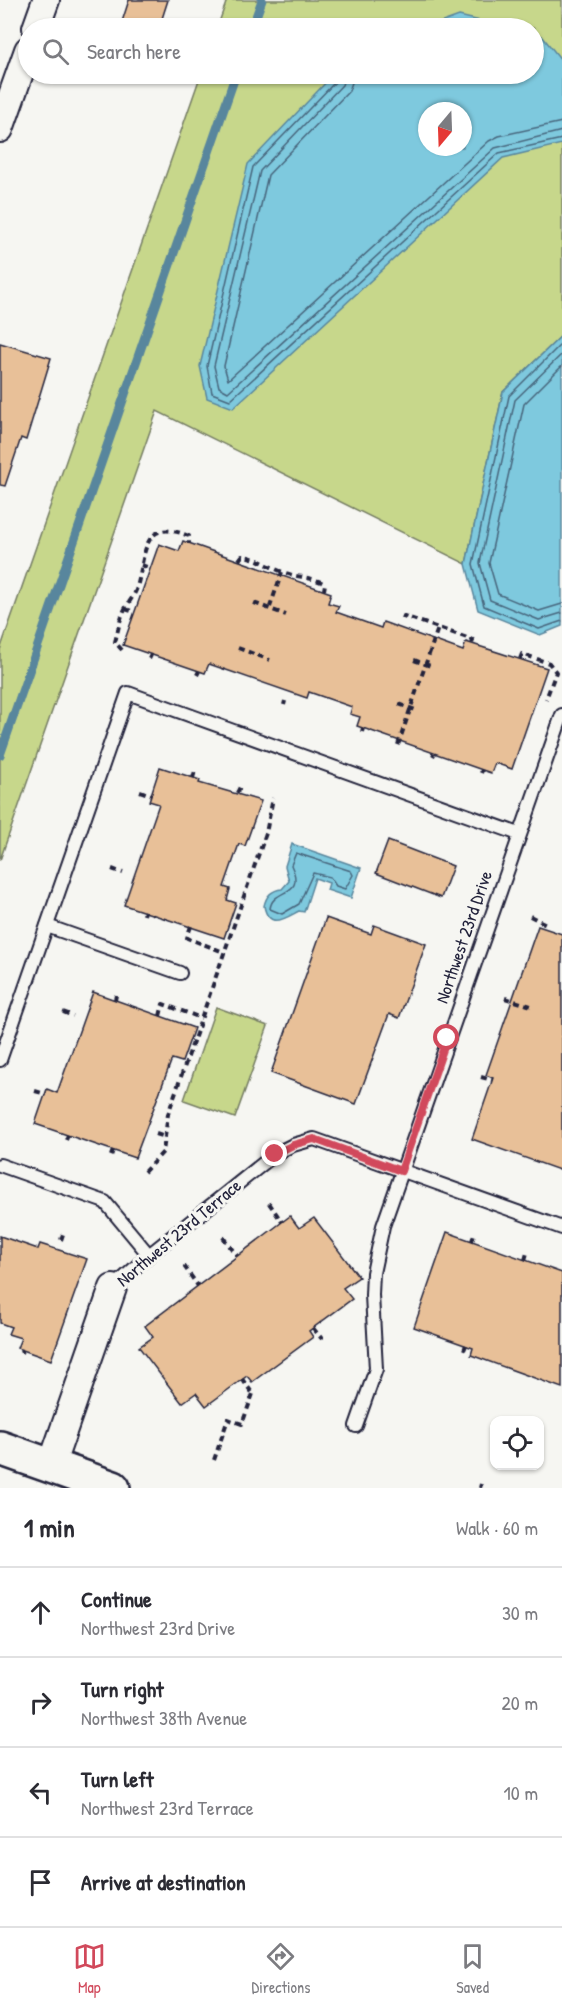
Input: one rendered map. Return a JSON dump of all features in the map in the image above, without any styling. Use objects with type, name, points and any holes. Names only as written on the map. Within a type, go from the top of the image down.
[{"type":"main road","points":[[0,1448],[113,1488]]},
{"type":"street","points":[[40,18],[46,0]]},
{"type":"street","points":[[0,129],[18,78]]},
{"type":"street","name":"Northwest 23rd Terrace","points":[[51,1466],[113,1288]]},
{"type":"lane","points":[[0,1060],[128,693],[519,834]]},
{"type":"lane","name":"Northwest 23rd Drive","points":[[356,1426],[376,1369],[373,1272],[383,1226],[562,715]]},
{"type":"lane","points":[[46,926],[180,973]]},
{"type":"lane","name":"Northwest 23rd Terrace","points":[[113,1288],[149,1255],[275,1154],[293,1145],[314,1139],[401,1171]]},
{"type":"lane","points":[[0,1165],[105,1202],[149,1255]]},
{"type":"lane","points":[[401,1171],[562,1228]]},
{"type":"path","points":[[122,650],[115,642],[125,609],[137,588],[147,543],[158,532],[182,533],[189,536],[189,544]]},
{"type":"path","points":[[238,560],[242,556],[251,556],[282,572],[318,580],[325,584],[324,590]]},
{"type":"path","points":[[141,565],[150,568]]},
{"type":"path","points":[[270,607],[282,572]]},
{"type":"path","points":[[254,603],[286,615]]},
{"type":"path","points":[[125,609],[135,612]]},
{"type":"path","points":[[403,619],[404,616],[473,640],[472,644]]},
{"type":"path","points":[[398,745],[438,628]]},
{"type":"path","points":[[238,648],[270,660]]},
{"type":"path","points":[[520,659],[522,654],[549,663],[556,672],[544,705]]},
{"type":"path","points":[[414,660],[433,666]]},
{"type":"path","points":[[399,704],[418,711]]},
{"type":"path","points":[[193,778],[195,771]]},
{"type":"path","points":[[237,793],[240,787]]},
{"type":"path","points":[[140,791],[151,795]]},
{"type":"path","points":[[144,1172],[163,1152],[168,1114],[186,1056],[238,914],[273,798]]},
{"type":"path","points":[[112,869],[123,873]]},
{"type":"path","points":[[232,913],[238,914]]},
{"type":"path","points":[[530,916],[548,925]]},
{"type":"path","points":[[191,926],[187,938],[224,952]]},
{"type":"path","points":[[505,998],[531,1006]]},
{"type":"path","points":[[160,1016],[163,1004],[201,1018]]},
{"type":"path","points":[[63,1012],[74,1016]]},
{"type":"path","points":[[481,1077],[492,1080]]},
{"type":"path","points":[[35,1091],[46,1094]]},
{"type":"path","points":[[156,1134],[165,1137]]},
{"type":"path","points":[[111,1156],[113,1150]]},
{"type":"path","points":[[269,1203],[282,1222]]},
{"type":"path","points":[[61,1240],[63,1234]]},
{"type":"path","points":[[472,1241],[474,1234]]},
{"type":"path","points":[[223,1237],[237,1256]]},
{"type":"path","points":[[525,1260],[527,1254]]},
{"type":"path","points":[[184,1266],[198,1286]]},
{"type":"path","points":[[313,1328],[322,1339]]},
{"type":"path","points":[[214,1460],[228,1419],[242,1424],[253,1392],[242,1379]]},
{"type":"green space","points":[[227,0],[562,0],[562,335],[503,392],[466,564],[157,411],[0,860],[0,650],[198,84],[544,84],[544,18],[221,18]]},
{"type":"green space","points":[[216,1007],[268,1026],[235,1118],[184,1100]]},
{"type":"water","points":[[544,38],[562,61],[562,144],[503,158],[233,408],[207,398],[200,366],[248,164],[324,84],[544,84]]},
{"type":"water","points":[[562,335],[562,626],[540,635],[478,610],[466,564],[503,392]]},
{"type":"water","points":[[292,844],[361,868],[351,898],[327,890],[329,883],[315,878],[304,912],[299,911],[279,920],[270,918],[266,914],[265,902],[270,894],[282,889],[289,881],[285,866]]},
{"type":"building","points":[[129,0],[168,0],[162,18],[123,18]]},
{"type":"building","points":[[0,343],[51,358],[26,440],[21,438],[5,486],[0,485]]},
{"type":"building","points":[[183,541],[331,593],[328,603],[339,606],[336,612],[381,628],[383,622],[463,651],[466,642],[547,668],[512,769],[495,763],[491,773],[357,726],[360,717],[350,714],[352,707],[309,692],[307,698],[209,664],[205,673],[123,645],[159,544],[179,551]]},
{"type":"building","points":[[160,767],[200,780],[199,783],[261,801],[245,846],[239,844],[224,887],[230,889],[227,900],[236,903],[224,938],[124,905],[159,804],[149,801]]},
{"type":"building","points":[[388,841],[453,866],[441,898],[376,873]]},
{"type":"building","points":[[326,918],[371,934],[374,925],[426,944],[399,1018],[389,1014],[356,1104],[271,1073]]},
{"type":"building","points":[[538,926],[562,934],[562,1171],[472,1139],[493,1078],[486,1075]]},
{"type":"building","points":[[93,992],[194,1028],[182,1062],[172,1059],[135,1158],[35,1124],[47,1089],[57,1093]]},
{"type":"building","points":[[290,1216],[299,1228],[314,1218],[359,1277],[343,1288],[352,1299],[309,1331],[313,1337],[252,1382],[247,1376],[206,1406],[196,1393],[182,1403],[139,1347],[153,1337],[145,1326]]},
{"type":"building","points":[[447,1232],[562,1273],[562,1388],[471,1355],[473,1348],[414,1327]]},
{"type":"building","points":[[0,1236],[38,1249],[40,1244],[87,1259],[51,1360],[17,1348],[21,1338],[8,1334],[11,1327],[0,1323]]},
{"type":"waterway","points":[[256,18],[262,0]]},
{"type":"waterway","points":[[0,755],[233,84]]},
{"type":"route","points":[[275,1154],[293,1145],[314,1139],[401,1171],[447,1038]]}]
